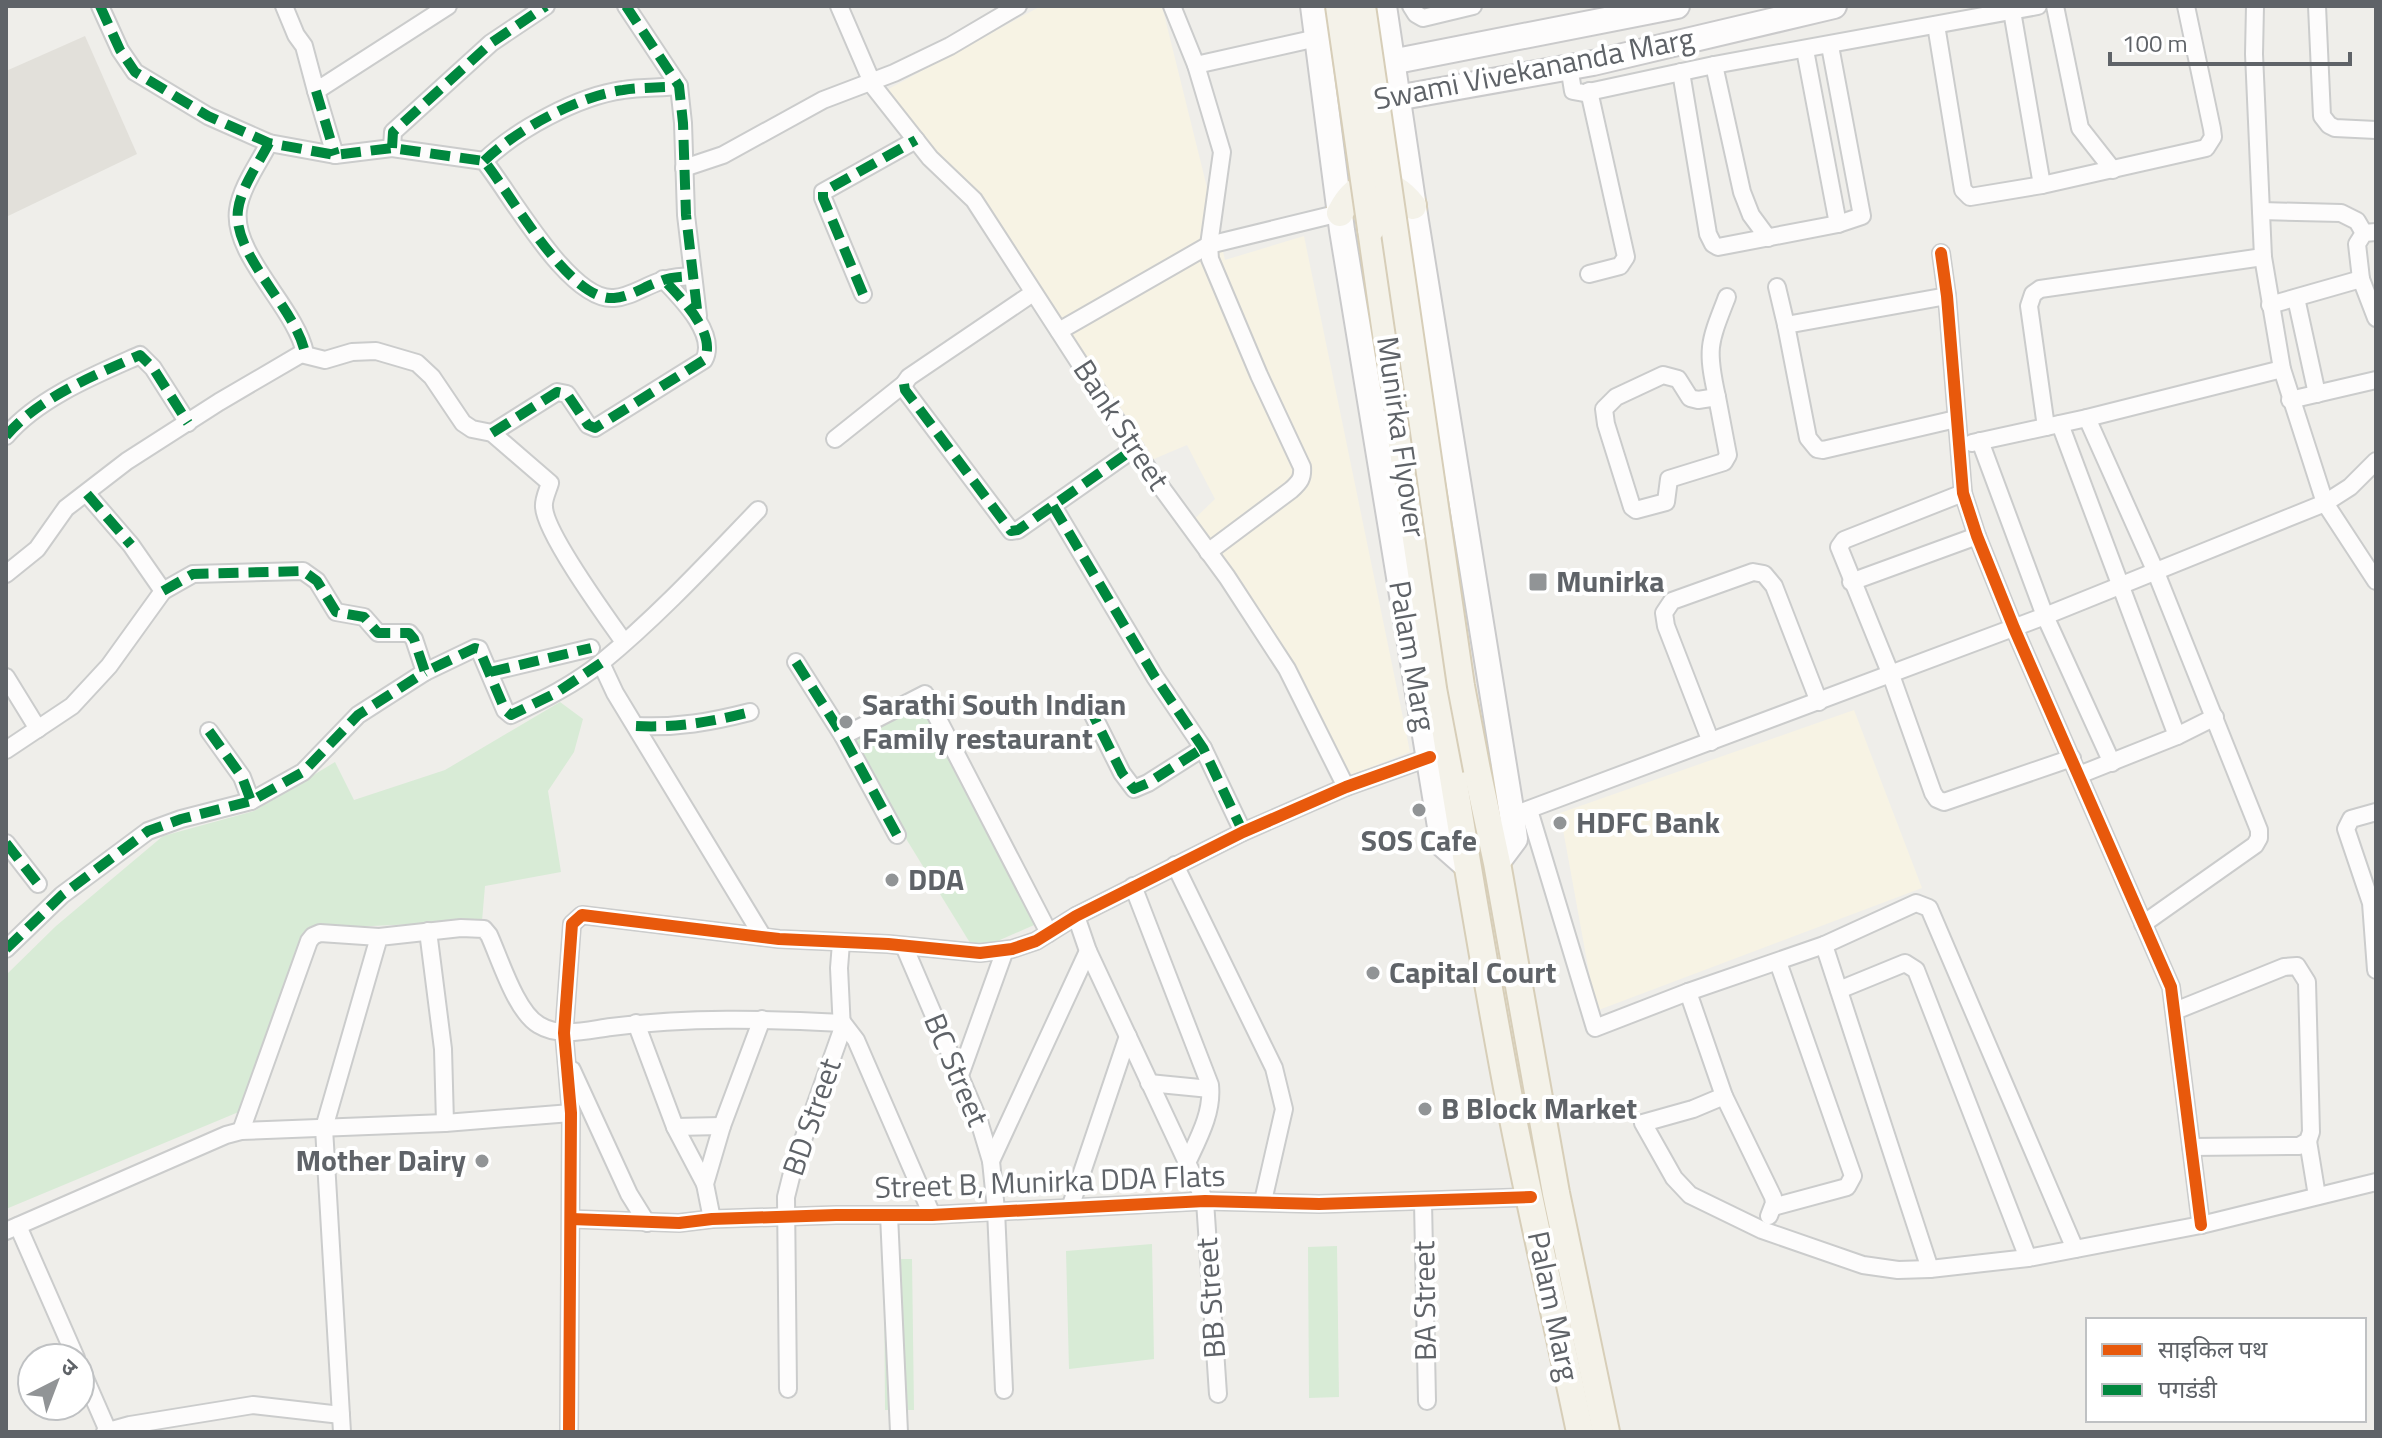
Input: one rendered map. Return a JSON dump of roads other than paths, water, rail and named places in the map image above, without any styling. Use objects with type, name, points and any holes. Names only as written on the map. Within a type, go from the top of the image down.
[{"type":"main road","name":"Palam Marg","points":[[1313,6],[1340,213],[1443,845],[1468,867],[1512,1114],[1580,1432]]},
{"type":"main road","name":"Munirka Flyover","points":[[1339,6],[1436,676],[1497,863]]},
{"type":"main road","name":"Munirka Flyover","points":[[1362,6],[1461,686],[1468,867]]},
{"type":"main road","points":[[1384,6],[1413,206],[1520,813],[1515,839],[1497,863]]},
{"type":"main road","points":[[1567,26],[1599,6]]},
{"type":"main road","name":"Swami Vivekananda Marg","points":[[1322,71],[1392,64],[1677,6]]},
{"type":"main road","name":"Swami Vivekananda Marg","points":[[1327,107],[1399,99],[1569,66],[1834,6]]},
{"type":"main road","points":[[1340,213],[1347,199],[1359,189],[1374,184],[1390,186],[1404,194],[1413,206]]},
{"type":"main road","name":"Palam Marg","points":[[1497,863],[1556,1193],[1606,1432]]},
{"type":"street","points":[[100,6],[123,55],[135,72],[208,116],[269,143],[335,155],[392,148],[484,161],[538,240],[597,295],[615,298],[663,279],[692,276]]},
{"type":"street","points":[[284,6],[304,46],[335,155]]},
{"type":"street","points":[[316,91],[448,6]]},
{"type":"street","points":[[392,148],[393,132],[403,121],[508,30],[546,6]]},
{"type":"street","points":[[492,433],[560,392],[573,401],[588,425],[595,428],[704,360],[707,349],[698,318],[692,276],[679,86],[626,6]]},
{"type":"street","name":"Bank Street","points":[[839,6],[871,81],[930,158],[974,200],[1135,448],[1287,669],[1346,787]]},
{"type":"street","points":[[684,168],[723,155],[823,100],[894,73],[950,46],[1018,6]]},
{"type":"street","points":[[1172,6],[1196,65],[1222,152],[1209,245],[1210,259],[1303,474],[1291,490],[1208,552]]},
{"type":"street","points":[[1411,6],[1423,18],[1473,6]]},
{"type":"street","points":[[1569,66],[1573,91],[1589,91],[2038,6]]},
{"type":"street","points":[[2055,6],[2080,128],[2113,170]]},
{"type":"street","points":[[1936,25],[1965,194],[1970,197],[2042,185],[2206,148],[2213,137],[2186,6]]},
{"type":"street","points":[[2255,6],[2263,257],[2282,369],[2325,503],[2376,581]]},
{"type":"street","points":[[2317,6],[2322,116],[2335,128],[2376,130]]},
{"type":"street","points":[[2012,11],[2042,185]]},
{"type":"street","points":[[1196,65],[1317,38]]},
{"type":"street","points":[[1681,72],[1710,241],[1718,247],[1838,224],[1860,218],[1863,213],[1830,46]]},
{"type":"street","points":[[1805,50],[1838,224]]},
{"type":"street","points":[[1714,65],[1742,192],[1751,215],[1768,238]]},
{"type":"street","points":[[484,161],[495,150],[534,125],[598,96],[623,90],[679,86]]},
{"type":"street","points":[[1589,91],[1626,257],[1620,266],[1589,274]]},
{"type":"street","points":[[863,294],[823,192],[916,140]]},
{"type":"street","points":[[269,143],[240,202],[238,222],[247,247],[266,282],[301,337],[305,353]]},
{"type":"street","points":[[2261,211],[2341,213],[2357,221],[2370,233],[2357,244],[2361,279],[2376,318]]},
{"type":"street","points":[[1059,331],[1209,245],[1340,213]]},
{"type":"street","points":[[1941,253],[1963,493],[2014,628],[2167,976],[2175,1011],[2201,1225]]},
{"type":"street","points":[[2177,736],[2053,425],[2029,306],[2033,294],[2040,289],[2263,257]]},
{"type":"street","points":[[663,279],[698,318]]},
{"type":"street","points":[[2270,305],[2361,279]]},
{"type":"street","points":[[1777,287],[1808,438],[1817,449],[1956,419]]},
{"type":"street","points":[[835,439],[909,377],[1033,293]]},
{"type":"street","points":[[1786,325],[1947,296]]},
{"type":"street","points":[[1717,397],[1690,398],[1678,379],[1663,375],[1606,404],[1606,424],[1634,510],[1666,502],[1667,483],[1671,478],[1724,462],[1727,458],[1728,450],[1709,352],[1714,329],[1727,297]]},
{"type":"street","points":[[2296,298],[2317,394]]},
{"type":"street","points":[[6,574],[37,549],[66,508],[127,461],[188,423],[296,356],[305,353],[325,360],[367,350],[410,360],[432,377],[463,423],[472,429],[492,433],[550,483],[544,508],[555,535],[624,642]]},
{"type":"street","points":[[6,436],[18,423],[88,377],[140,355],[153,368],[188,423]]},
{"type":"street","points":[[1958,446],[2087,418],[2282,369]]},
{"type":"street","points":[[2290,400],[2376,380]]},
{"type":"street","points":[[904,384],[905,390],[1009,530],[1018,530],[1135,448]]},
{"type":"street","points":[[2087,418],[2155,570],[2256,820],[2259,838],[2255,845],[2143,924]]},
{"type":"street","points":[[1980,441],[2045,616],[2112,763]]},
{"type":"street","points":[[2075,1249],[1929,908],[1916,903],[1824,945],[1595,1028],[1520,813],[2014,628],[2325,503],[2350,487],[2376,461]]},
{"type":"street","points":[[1963,493],[1844,540],[1839,549],[1891,675],[1933,793],[1944,802],[2072,758]]},
{"type":"street","points":[[87,494],[131,545],[163,591]]},
{"type":"street","points":[[1053,506],[1155,677],[1203,748],[1243,832]]},
{"type":"street","points":[[6,949],[62,895],[148,831],[251,801],[303,772],[358,715],[425,672],[475,648],[481,651],[505,710],[511,715],[556,693],[601,663],[685,586],[758,510]]},
{"type":"street","points":[[1851,582],[1977,536]]},
{"type":"street","points":[[6,750],[72,706],[100,676],[163,591],[193,574],[303,571],[317,581],[336,612],[364,617],[378,633],[409,633],[425,672]]},
{"type":"street","points":[[1711,742],[1666,626],[1664,613],[1672,601],[1753,572],[1764,574],[1774,586],[1819,702]]},
{"type":"street","points":[[490,672],[591,648]]},
{"type":"street","points":[[796,662],[843,736],[897,835]]},
{"type":"street","points":[[601,663],[615,693],[763,937]]},
{"type":"street","points":[[6,677],[38,729]]},
{"type":"street","points":[[843,736],[925,694],[1049,933]]},
{"type":"street","points":[[1088,705],[1122,773],[1134,789],[1203,748]]},
{"type":"street","points":[[636,726],[708,723],[750,712]]},
{"type":"street","points":[[2079,775],[2177,736],[2215,717]]},
{"type":"street","points":[[209,731],[242,777],[251,801]]},
{"type":"street","points":[[569,1432],[571,1113],[564,1033],[572,924],[582,915],[763,937],[980,953],[1005,950],[1027,944],[1133,886],[1243,832],[1346,787],[1430,757]]},
{"type":"street","points":[[2376,812],[2351,819],[2346,829],[2371,903],[2376,970]]},
{"type":"street","points":[[6,843],[38,884]]},
{"type":"street","points":[[1175,865],[1274,1068],[1284,1109],[1263,1201]]},
{"type":"street","points":[[1133,886],[1210,1089],[1207,1116],[1186,1165]]},
{"type":"street","points":[[1076,916],[1088,951],[1205,1201]]},
{"type":"street","points":[[241,1131],[304,950],[313,936],[329,933],[379,937],[477,927],[489,935],[530,1018],[539,1025],[564,1033],[636,1023],[762,1019],[843,1023],[856,1040],[932,1215]]},
{"type":"street","points":[[428,931],[443,1049],[445,1123]]},
{"type":"street","points":[[96,1406],[106,1431],[253,1405],[341,1424],[324,1128],[379,937]]},
{"type":"street","name":"BD Street","points":[[788,1389],[786,1197],[843,1023],[839,968],[841,943]]},
{"type":"street","points":[[1824,945],[1930,1269]]},
{"type":"street","name":"BC Street","points":[[904,946],[979,1121],[991,1161],[1004,1390]]},
{"type":"street","points":[[959,1078],[1005,950]]},
{"type":"street","points":[[991,1161],[1088,951]]},
{"type":"street","points":[[1773,1207],[1847,1187],[1853,1176],[1778,962]]},
{"type":"street","points":[[1839,990],[1905,963],[1913,966],[2028,1258]]},
{"type":"street","points":[[2175,1011],[2284,967],[2291,965],[2301,970],[2308,989],[2311,1132],[2308,1141],[2317,1196]]},
{"type":"street","points":[[1688,992],[1724,1096],[1773,1197],[1773,1207],[1762,1230]]},
{"type":"street","points":[[705,1184],[722,1126],[762,1019]]},
{"type":"street","points":[[636,1023],[675,1127],[705,1184],[712,1219]]},
{"type":"street","points":[[1070,1208],[1128,1036]]},
{"type":"street","points":[[567,1061],[629,1194],[647,1223]]},
{"type":"street","points":[[1149,1083],[1210,1089]]},
{"type":"street","points":[[1724,1096],[1693,1109],[1643,1123],[1684,1191],[1762,1230],[1863,1265],[1898,1270],[2028,1258],[2201,1225],[2376,1182]]},
{"type":"street","points":[[68,1342],[12,1228],[241,1131],[445,1123],[571,1113]]},
{"type":"street","points":[[675,1127],[722,1126]]},
{"type":"street","points":[[2191,1147],[2299,1146],[2308,1141]]},
{"type":"street","name":"Street B, Munirka DDA Flats","points":[[571,1219],[679,1223],[712,1219],[932,1215],[1205,1201],[1319,1204],[1531,1197]]},
{"type":"street","name":"BB Street","points":[[1205,1201],[1218,1394]]},
{"type":"street","name":"BA Street","points":[[1423,1202],[1427,1401]]},
{"type":"street","points":[[889,1215],[899,1432]]},
{"type":"place","name":"Munirka","points":[[1538,582]]},
{"type":"place","name":"Sarathi South Indian Family restaurant","points":[[846,722]]},
{"type":"place","name":"SOS Cafe","points":[[1419,810]]},
{"type":"place","name":"HDFC Bank","points":[[1560,823]]},
{"type":"place","name":"DDA","points":[[892,880]]},
{"type":"place","name":"Capital Court","points":[[1373,973]]},
{"type":"place","name":"B Block Market","points":[[1425,1109]]},
{"type":"place","name":"Mother Dairy","points":[[482,1161]]}]
